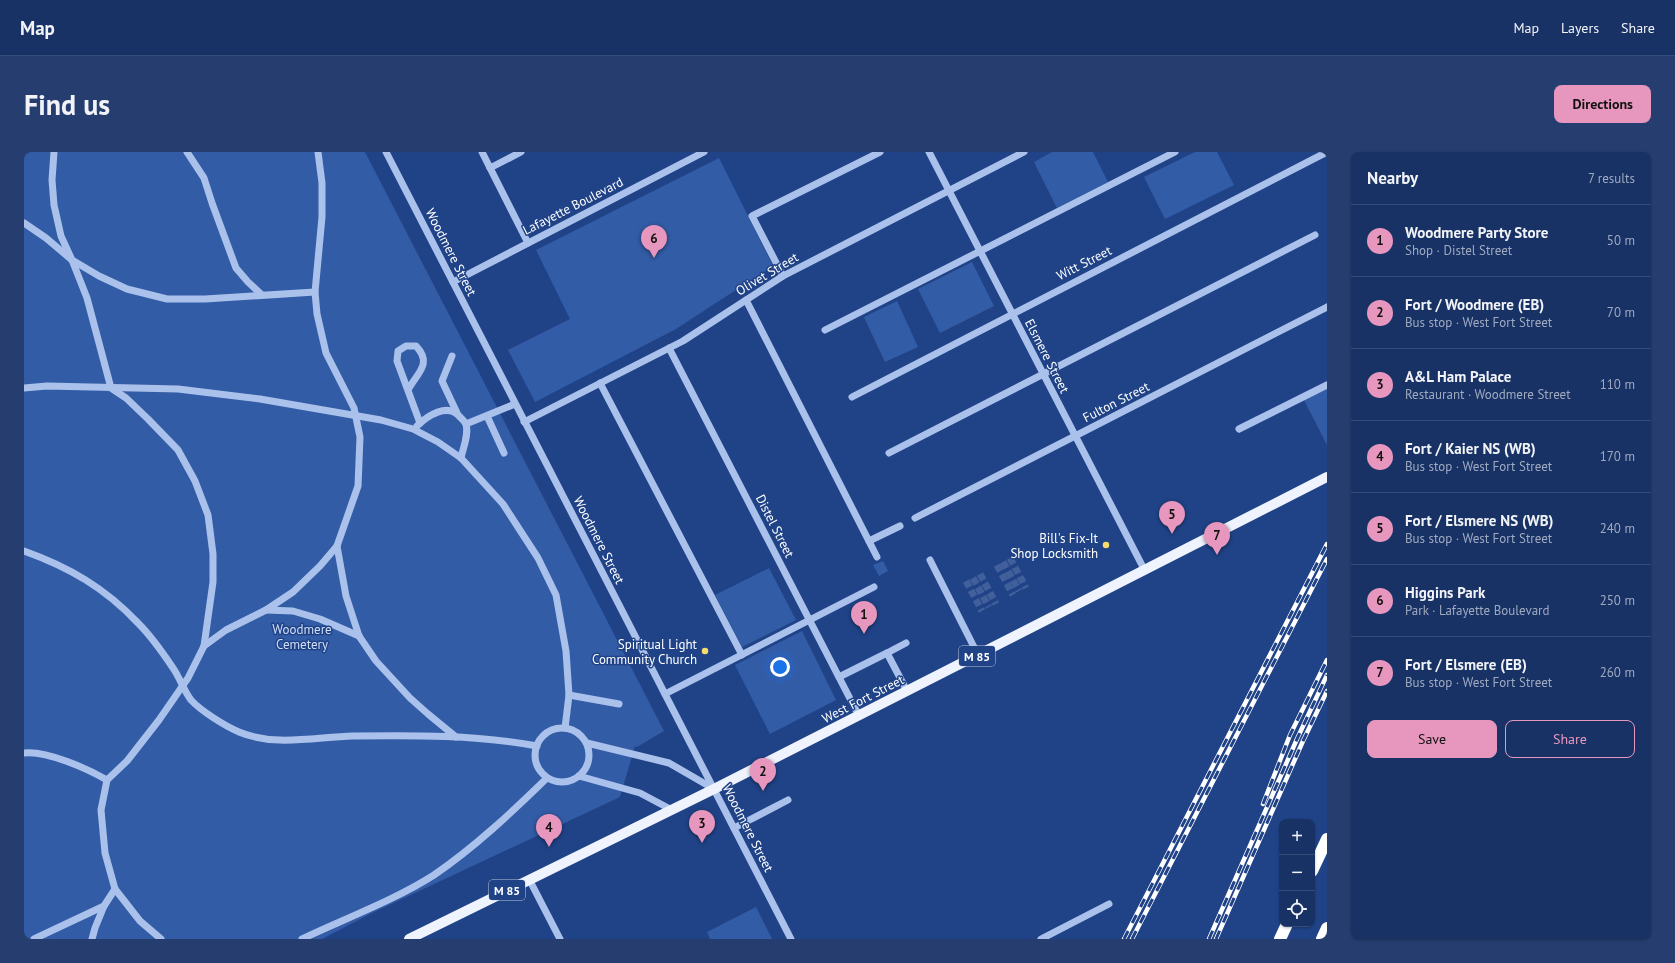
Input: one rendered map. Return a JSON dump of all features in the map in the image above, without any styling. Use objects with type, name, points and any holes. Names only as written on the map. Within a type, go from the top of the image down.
[{"type":"highway","points":[[1315,865],[1327,839]]},
{"type":"highway","points":[[1280,939],[1286,927]]},
{"type":"highway","points":[[1322,939],[1327,928]]},
{"type":"main road","name":"West Fort Street","points":[[409,939],[672,810],[907,692],[1327,477]]},
{"type":"street","points":[[54,152],[52,180],[54,205],[62,236],[87,298],[111,388],[126,398],[178,450],[195,481],[208,515],[213,554],[213,582],[204,646],[183,685],[159,720],[127,761],[107,780],[101,810],[105,853],[115,889],[140,921],[161,939]]},
{"type":"street","points":[[187,152],[204,178],[236,268],[261,294]]},
{"type":"street","points":[[204,646],[226,630],[266,610],[293,592],[320,566],[337,546],[358,486],[360,437],[356,416],[354,408],[326,353],[317,314],[316,292],[322,217],[322,183],[318,152]]},
{"type":"street","name":"Woodmere Street","points":[[386,152],[792,939]]},
{"type":"street","points":[[482,152],[528,243]]},
{"type":"street","points":[[490,168],[521,152]]},
{"type":"street","name":"Lafayette Boulevard","points":[[453,282],[704,152]]},
{"type":"street","points":[[783,276],[752,216],[880,152]]},
{"type":"street","name":"Elsmere Street","points":[[929,152],[1145,571]]},
{"type":"street","name":"Olivet Street","points":[[524,422],[684,341],[783,276],[1024,152]]},
{"type":"street","points":[[825,330],[1174,152]]},
{"type":"street","name":"Witt Street","points":[[852,397],[1012,313],[1327,152]]},
{"type":"street","points":[[24,223],[46,238],[72,260],[99,276],[127,289],[167,299],[205,299],[261,294],[316,292]]},
{"type":"street","points":[[889,453],[1315,235]]},
{"type":"street","points":[[746,300],[877,557]]},
{"type":"street","name":"Fulton Street","points":[[915,518],[1327,307]]},
{"type":"street","points":[[408,390],[424,363],[422,353],[416,346],[406,346],[398,352],[397,361],[420,423]]},
{"type":"street","name":"Distel Street","points":[[669,348],[859,716]]},
{"type":"street","points":[[452,356],[442,381],[457,413],[466,424],[466,437],[461,458]]},
{"type":"street","points":[[600,383],[742,655]]},
{"type":"street","points":[[1239,429],[1327,385]]},
{"type":"street","points":[[24,388],[47,386],[178,389],[260,398],[381,420],[413,429],[438,442],[461,458],[503,504],[538,558],[556,595],[566,651],[569,695],[566,728]]},
{"type":"street","points":[[466,424],[515,404]]},
{"type":"street","points":[[413,429],[425,418],[442,410],[457,413]]},
{"type":"street","points":[[487,416],[504,453]]},
{"type":"street","points":[[869,541],[900,526]]},
{"type":"street","points":[[337,546],[346,596],[359,636],[376,661],[394,682],[428,714],[456,737]]},
{"type":"street","points":[[24,551],[70,570],[107,593],[139,623],[173,669],[191,700],[210,716],[238,732],[258,738],[276,740],[356,736],[426,735],[503,740],[537,746]]},
{"type":"street","points":[[930,560],[978,655]]},
{"type":"street","points":[[665,694],[874,587]]},
{"type":"street","points":[[266,610],[293,611],[320,619],[359,636]]},
{"type":"street","points":[[839,677],[906,643]]},
{"type":"street","points":[[887,653],[907,692]]},
{"type":"street","points":[[569,695],[619,704]]},
{"type":"street","points":[[566,728],[579,733],[587,743],[590,757],[588,765],[580,776],[568,782],[559,782],[548,778],[538,767],[535,759],[537,746],[544,734],[552,730],[566,728]]},
{"type":"street","points":[[587,743],[669,763],[714,789]]},
{"type":"street","points":[[24,754],[30,752],[77,765],[107,780]]},
{"type":"street","points":[[580,776],[640,793],[672,810]]},
{"type":"street","points":[[302,939],[398,894],[433,875],[462,855],[548,778]]},
{"type":"street","points":[[734,828],[788,800]]},
{"type":"street","points":[[529,879],[560,939]]},
{"type":"street","points":[[92,939],[104,906],[115,889]]},
{"type":"street","points":[[1041,939],[1109,904]]},
{"type":"street","points":[[34,939],[104,906]]},
{"type":"green space","name":"Woodmere Cemetery","points":[[24,152],[365,152],[664,731],[637,747],[635,746],[620,797],[370,914],[322,939],[24,939]]},
{"type":"green space","points":[[1052,152],[1093,152],[1108,182],[1057,208],[1034,162]]},
{"type":"green space","points":[[1195,152],[1217,152],[1234,185],[1165,219],[1144,177]]},
{"type":"green space","points":[[719,158],[773,266],[676,329],[535,402],[508,350],[570,319],[536,250]]},
{"type":"green space","points":[[972,262],[994,306],[940,333],[918,289]]},
{"type":"green space","points":[[897,301],[918,347],[885,362],[864,317]]},
{"type":"green space","points":[[1327,389],[1327,445],[1304,400]]},
{"type":"green space","points":[[883,561],[888,571],[879,576],[873,565]]},
{"type":"green space","points":[[769,568],[796,620],[742,647],[715,595]]},
{"type":"green space","points":[[802,631],[836,700],[770,734],[735,665]]},
{"type":"green space","points":[[756,907],[772,939],[710,939],[707,932]]},
{"type":"tunnel","points":[[1010,558],[1026,588]]},
{"type":"tunnel","points":[[1003,562],[1019,591]]},
{"type":"tunnel","points":[[997,565],[1013,595]]},
{"type":"tunnel","points":[[980,574],[996,604]]},
{"type":"tunnel","points":[[973,578],[989,607]]},
{"type":"tunnel","points":[[966,581],[982,611]]},
{"type":"railway","points":[[1124,939],[1327,544]]},
{"type":"railway","points":[[1132,939],[1327,559]]},
{"type":"railway","points":[[1263,804],[1290,735],[1327,660]]},
{"type":"railway","points":[[1209,939],[1297,739],[1327,675]]},
{"type":"railway","points":[[1216,939],[1303,741],[1327,691]]},
{"type":"place","name":"Higgins Park","points":[[654,258]]},
{"type":"place","name":"Fort / Elsmere NS (WB)","points":[[1172,534]]},
{"type":"place","name":"Bill's Fix-It Shop Locksmith","points":[[1106,545]]},
{"type":"place","name":"Fort / Elsmere (EB)","points":[[1217,555]]},
{"type":"place","name":"Woodmere Party Store","points":[[864,634]]},
{"type":"place","name":"Spiritual Light Community Church","points":[[705,651]]},
{"type":"place","name":"Fort / Woodmere (EB)","points":[[763,791]]},
{"type":"place","name":"A&L Ham Palace","points":[[702,843]]},
{"type":"place","name":"Fort / Kaier NS (WB)","points":[[549,847]]}]
